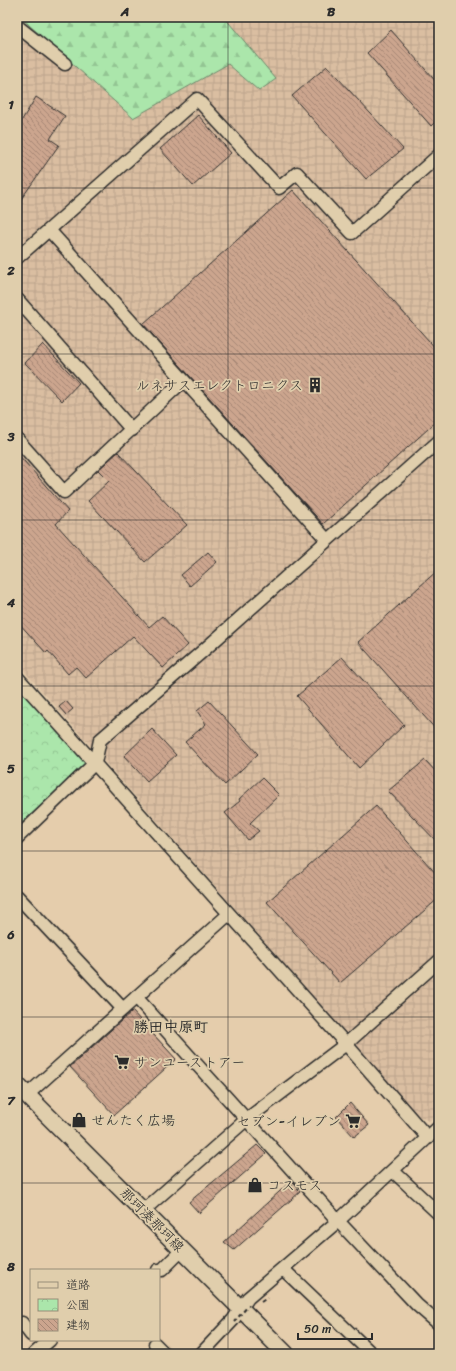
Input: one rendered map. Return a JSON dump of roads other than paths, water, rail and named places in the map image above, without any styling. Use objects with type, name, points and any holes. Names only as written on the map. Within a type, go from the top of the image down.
[{"type":"main road","name":"那珂湊那珂線","points":[[22,1090],[182,1250],[245,1306],[286,1354]]},
{"type":"street","points":[[17,26],[65,64]]},
{"type":"street","points":[[17,258],[197,99],[279,188],[297,173],[352,233],[439,155]]},
{"type":"street","points":[[49,230],[183,382],[327,540]]},
{"type":"street","points":[[17,299],[132,430]]},
{"type":"street","points":[[17,439],[64,492],[183,382]]},
{"type":"street","points":[[17,838],[95,763],[100,740],[439,441]]},
{"type":"street","points":[[17,677],[346,1044],[428,1138]]},
{"type":"street","points":[[17,896],[123,1009]]},
{"type":"street","points":[[22,1090],[123,1009],[229,914]]},
{"type":"street","points":[[143,1211],[247,1119],[346,1044],[439,961]]},
{"type":"street","points":[[136,997],[338,1221],[417,1305],[439,1324]]},
{"type":"street","points":[[201,1354],[245,1306],[248,1298],[338,1221],[439,1128]]},
{"type":"street","points":[[393,1171],[439,1214]]},
{"type":"street","points":[[160,1270],[162,1270],[182,1250]]},
{"type":"street","points":[[283,1269],[372,1354]]},
{"type":"street","points":[[22,1323],[30,1334]]},
{"type":"street","points":[[155,1344],[165,1354]]},
{"type":"place","name":"ルネサスエレクトロニクス","points":[[315,385]]},
{"type":"place","name":"サンユーストアー","points":[[122,1062]]},
{"type":"place","name":"せんたく広場","points":[[79,1120]]},
{"type":"place","name":"セブン-イレブン","points":[[353,1121]]},
{"type":"place","name":"コスモス","points":[[255,1185]]},
{"type":"district","name":"勝田中原町","points":[[171,1027]]}]
